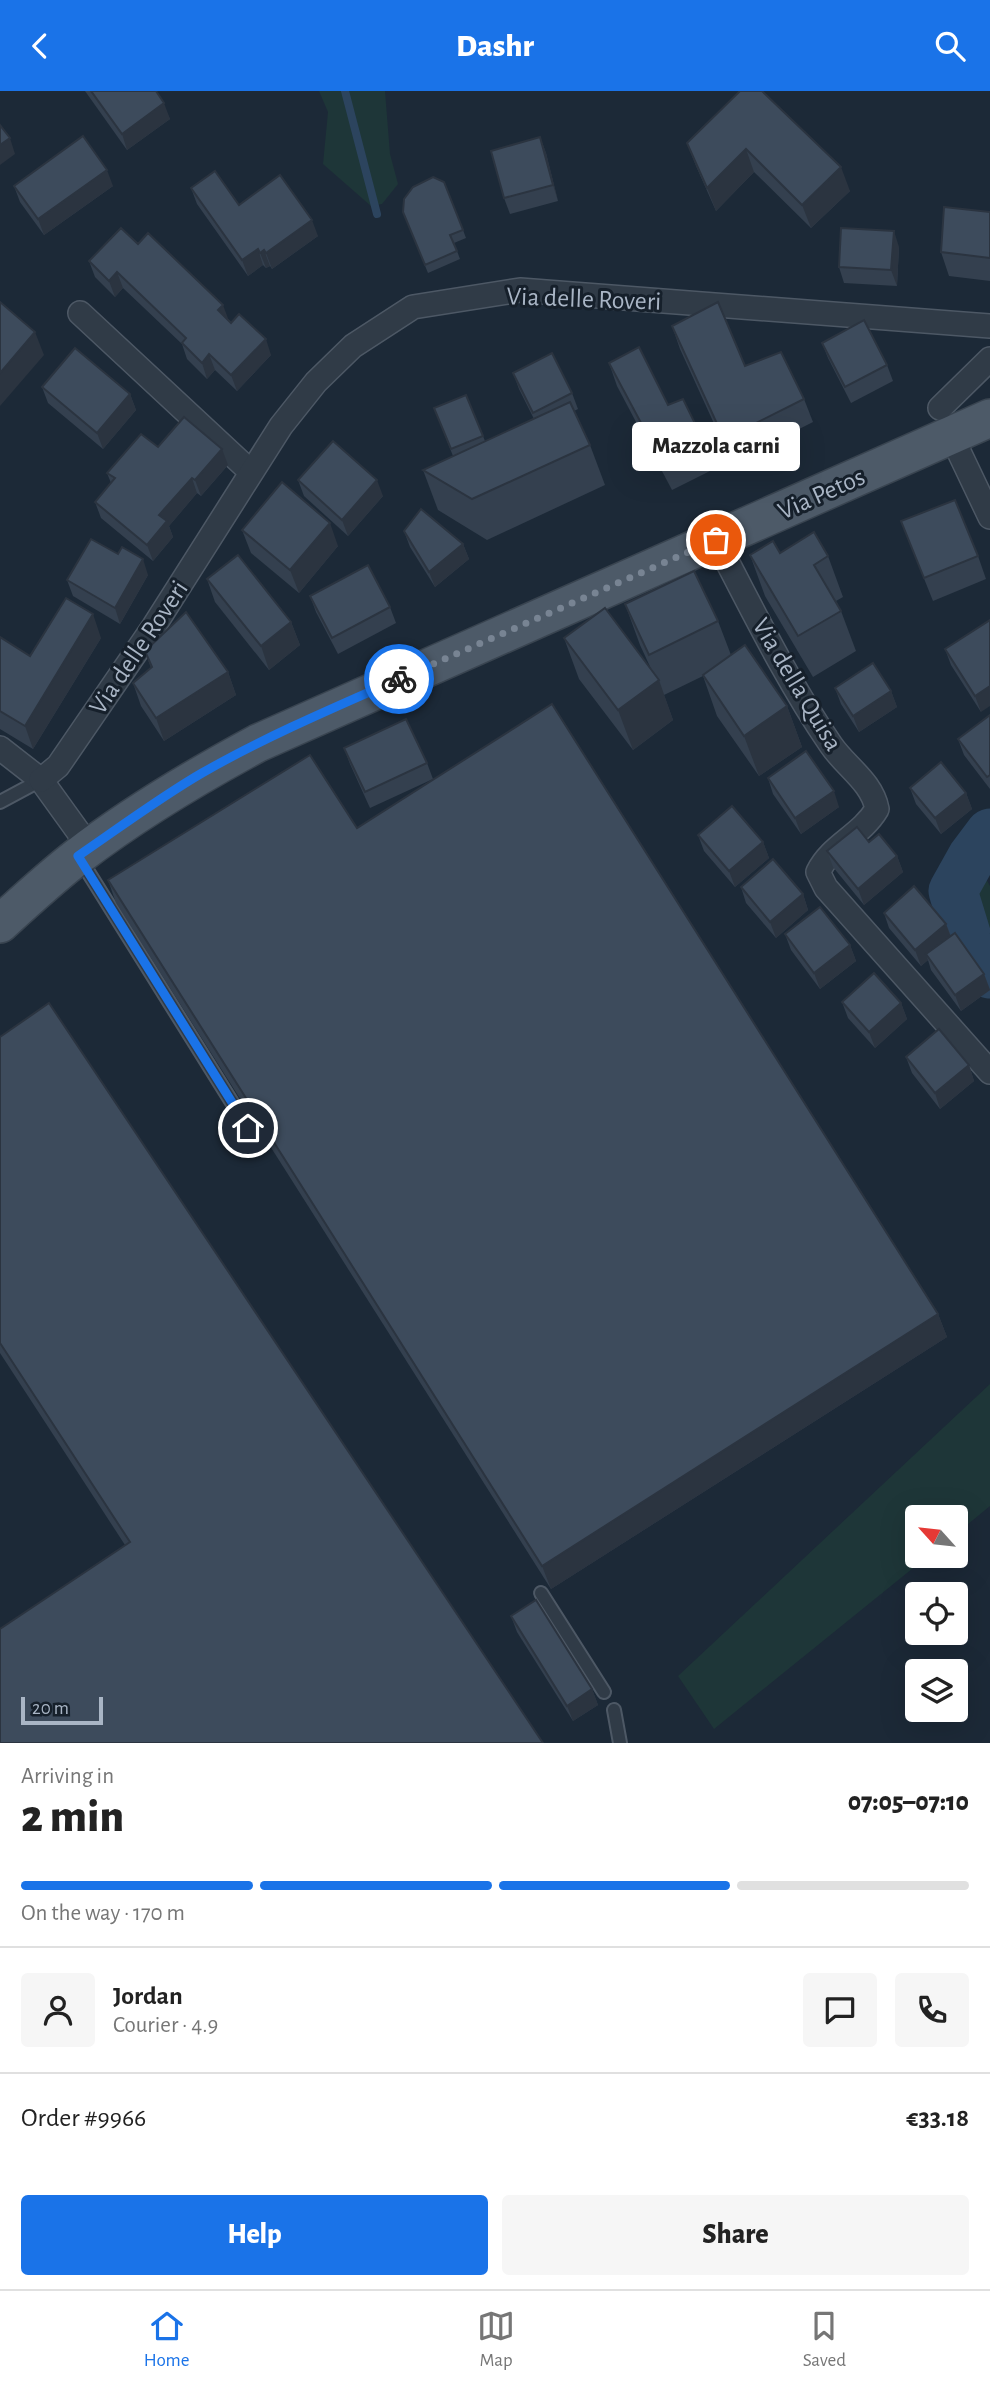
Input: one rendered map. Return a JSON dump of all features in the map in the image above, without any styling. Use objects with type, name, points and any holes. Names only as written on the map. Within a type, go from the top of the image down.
[{"type":"main road","name":"Via Petos","points":[[0,924],[84,852],[150,805],[203,772],[258,743],[716,540],[945,421],[990,418]]},
{"type":"street","name":"Via delle Roveri","points":[[41,780],[58,766],[154,626],[281,426],[316,381],[353,346],[413,307],[520,290],[990,326]]},
{"type":"street","points":[[80,313],[251,472]]},
{"type":"street","points":[[990,359],[945,421],[990,517]]},
{"type":"street","name":"Via della Quisa","points":[[716,540],[784,667],[832,748],[875,795],[877,809],[869,823],[825,859],[818,873],[826,888],[990,1072]]},
{"type":"street","points":[[0,748],[41,780],[84,852]]},
{"type":"lane","points":[[0,801],[41,780]]},
{"type":"lane","points":[[84,852],[248,1128]]},
{"type":"lane","points":[[541,1594],[604,1692]]},
{"type":"lane","points":[[614,1710],[620,1743]]},
{"type":"green space","points":[[319,91],[385,91],[390,154],[398,184],[382,204],[371,206],[323,164],[328,112]]},
{"type":"green space","points":[[990,817],[990,867],[982,872],[990,886],[990,980],[949,907],[945,857]]},
{"type":"green space","points":[[990,1384],[990,1506],[968,1524],[968,1505],[905,1505],[905,1568],[913,1568],[714,1729],[678,1676]]},
{"type":"building","points":[[91,91],[156,91],[164,103],[122,134]]},
{"type":"building","points":[[740,91],[762,91],[841,167],[802,205],[746,149],[707,188],[687,143]]},
{"type":"building","points":[[0,125],[10,138],[0,145]]},
{"type":"building","points":[[83,136],[107,170],[38,219],[14,186]]},
{"type":"building","points":[[540,137],[553,185],[504,198],[491,151]]},
{"type":"building","points":[[215,171],[239,205],[280,175],[312,220],[266,253],[264,250],[260,253],[258,249],[242,260],[191,188]]},
{"type":"building","points":[[433,177],[444,182],[463,230],[450,235],[457,251],[425,265],[403,212],[404,199],[413,187]]},
{"type":"building","points":[[944,207],[990,212],[990,258],[941,252]]},
{"type":"building","points":[[121,228],[138,244],[148,233],[223,305],[218,310],[231,323],[239,314],[266,339],[231,375],[209,354],[202,363],[182,343],[186,338],[117,272],[109,281],[89,261]]},
{"type":"building","points":[[841,228],[894,231],[891,270],[839,267]]},
{"type":"building","points":[[0,302],[35,332],[0,373]]},
{"type":"building","points":[[718,302],[745,366],[781,352],[804,399],[724,439],[672,326]]},
{"type":"building","points":[[864,320],[887,365],[845,387],[822,343]]},
{"type":"building","points":[[639,347],[668,405],[683,399],[706,446],[664,466],[609,363]]},
{"type":"building","points":[[75,348],[130,394],[97,433],[42,387]]},
{"type":"building","points":[[552,353],[572,393],[533,413],[513,373]]},
{"type":"building","points":[[466,395],[483,436],[451,449],[434,408]]},
{"type":"building","points":[[570,402],[590,445],[472,499],[423,470]]},
{"type":"building","points":[[184,417],[222,449],[159,515],[167,521],[147,545],[95,502],[115,478],[107,473],[141,434],[158,447]]},
{"type":"building","points":[[333,441],[377,480],[342,520],[298,480]]},
{"type":"building","points":[[282,482],[330,523],[290,570],[242,530]]},
{"type":"building","points":[[955,500],[978,556],[924,578],[901,521]]},
{"type":"building","points":[[421,509],[463,544],[429,572],[404,531]]},
{"type":"building","points":[[814,532],[828,556],[814,565],[841,611],[798,636],[750,555],[773,541],[780,553]]},
{"type":"building","points":[[91,539],[118,554],[122,547],[143,559],[115,608],[67,580]]},
{"type":"building","points":[[238,555],[291,622],[261,646],[207,579]]},
{"type":"building","points":[[368,565],[390,607],[332,638],[310,596]]},
{"type":"building","points":[[694,571],[718,621],[649,655],[625,604]]},
{"type":"building","points":[[66,598],[93,614],[25,726],[0,711],[0,637],[30,656]]},
{"type":"building","points":[[605,608],[659,680],[618,710],[564,638]]},
{"type":"building","points":[[186,612],[228,672],[156,718],[133,683],[152,667],[145,651]]},
{"type":"building","points":[[990,620],[990,686],[975,696],[945,649]]},
{"type":"building","points":[[745,645],[787,706],[744,736],[703,675]]},
{"type":"building","points":[[873,663],[891,691],[853,716],[835,688]]},
{"type":"building","points":[[552,704],[938,1314],[542,1566],[108,880],[310,755],[357,828]]},
{"type":"building","points":[[990,715],[990,775],[987,777],[958,739]]},
{"type":"building","points":[[406,719],[427,763],[365,792],[344,748]]},
{"type":"building","points":[[806,751],[834,791],[795,818],[768,778]]},
{"type":"building","points":[[941,762],[966,793],[935,818],[910,788]]},
{"type":"building","points":[[732,806],[763,842],[729,871],[698,835]]},
{"type":"building","points":[[857,827],[869,842],[879,834],[897,856],[858,889],[827,851]]},
{"type":"building","points":[[773,859],[803,894],[770,922],[741,887]]},
{"type":"building","points":[[914,886],[946,924],[915,950],[884,913]]},
{"type":"building","points":[[820,907],[850,945],[814,973],[785,934]]},
{"type":"building","points":[[955,933],[984,974],[955,995],[926,954]]},
{"type":"building","points":[[874,973],[901,1003],[869,1032],[842,1002]]},
{"type":"building","points":[[49,1003],[543,1743],[0,1743],[0,1629],[130,1542],[0,1343],[0,1037]]},
{"type":"building","points":[[939,1029],[969,1065],[935,1093],[906,1057]]},
{"type":"building","points":[[536,1600],[592,1689],[567,1706],[511,1616]]},
{"type":"waterway","points":[[345,91],[377,214]]},
{"type":"waterway","points":[[990,833],[972,857],[953,891],[968,940],[990,974]]},
{"type":"way so far","points":[[399,679],[716,540]]},
{"type":"place","name":"Mazzola carni","points":[[716,540]]},
{"type":"route","points":[[248,1128],[78,856],[150,805],[203,772],[258,743],[399,679]]}]
